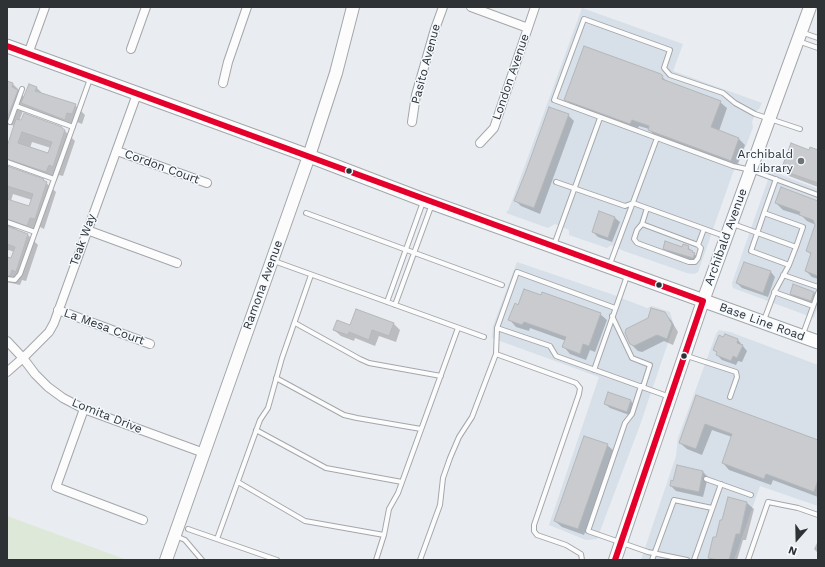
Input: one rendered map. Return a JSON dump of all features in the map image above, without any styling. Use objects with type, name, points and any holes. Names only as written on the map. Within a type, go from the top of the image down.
[{"type":"main road","name":"Base Line Road","points":[[7,46],[428,201],[818,342]]},
{"type":"street","points":[[28,54],[45,7]]},
{"type":"street","points":[[131,49],[146,7]]},
{"type":"street","points":[[223,83],[228,62],[247,7]]},
{"type":"street","name":"Ramona Avenue","points":[[166,560],[309,156],[336,73],[353,7]]},
{"type":"street","name":"Pasito Avenue","points":[[412,122],[416,95],[443,7]]},
{"type":"street","points":[[471,7],[528,28]]},
{"type":"street","name":"London Avenue","points":[[480,143],[494,128],[535,7]]},
{"type":"street","name":"Archibald Avenue","points":[[615,560],[684,355],[810,7]]},
{"type":"street","name":"Teak Way","points":[[7,372],[49,332],[54,322],[137,94]]},
{"type":"street","name":"Cordon Court","points":[[117,151],[206,183]]},
{"type":"street","points":[[87,230],[177,263]]},
{"type":"street","name":"La Mesa Court","points":[[58,310],[150,344]]},
{"type":"street","name":"Lomita Drive","points":[[7,341],[23,358],[35,374],[48,387],[63,398],[84,409],[204,453]]},
{"type":"street","points":[[84,409],[56,487],[143,520]]},
{"type":"lane","points":[[800,129],[747,110],[723,94],[670,75],[664,68],[670,50],[584,19],[554,100],[732,166],[751,170],[818,195]]},
{"type":"lane","points":[[800,36],[818,38]]},
{"type":"lane","points":[[800,36],[818,48]]},
{"type":"lane","points":[[7,279],[15,280],[19,277],[91,77]]},
{"type":"lane","points":[[10,122],[22,89]]},
{"type":"lane","points":[[16,106],[73,127]]},
{"type":"lane","points":[[553,246],[600,118]]},
{"type":"lane","points":[[609,267],[657,138]]},
{"type":"lane","points":[[7,162],[54,179]]},
{"type":"lane","points":[[776,179],[751,251],[788,265]]},
{"type":"lane","points":[[556,182],[625,206],[633,203],[727,237]]},
{"type":"lane","points":[[387,302],[406,250],[428,201]]},
{"type":"lane","points":[[395,305],[414,253],[428,201]]},
{"type":"lane","points":[[642,224],[698,244],[701,248],[698,258],[695,262],[690,262],[637,243],[634,239],[637,230],[642,224],[647,208]]},
{"type":"lane","points":[[306,213],[502,285]]},
{"type":"lane","points":[[763,322],[774,292],[796,246],[802,227],[764,213]]},
{"type":"lane","points":[[7,222],[35,232]]},
{"type":"lane","points":[[732,223],[796,246]]},
{"type":"lane","points":[[698,244],[704,229]]},
{"type":"lane","points":[[272,260],[484,337]]},
{"type":"lane","points":[[420,560],[440,505],[445,471],[459,437],[472,417],[496,354],[497,328],[517,272],[615,308]]},
{"type":"lane","points":[[594,370],[627,273]]},
{"type":"lane","points":[[217,539],[256,430],[260,420],[268,408],[276,378],[311,275]]},
{"type":"lane","points":[[783,275],[818,287]]},
{"type":"lane","points":[[774,292],[813,306]]},
{"type":"lane","points":[[802,337],[818,293]]},
{"type":"lane","points":[[612,316],[632,358],[650,365],[632,414],[625,423],[588,531],[654,553],[687,560]]},
{"type":"lane","points":[[295,323],[369,363],[441,376]]},
{"type":"lane","points":[[376,560],[384,535],[389,509],[398,493],[458,328]]},
{"type":"lane","points":[[497,328],[550,346],[556,356],[670,397]]},
{"type":"lane","points":[[496,354],[576,383],[580,388],[534,525],[534,532],[537,536],[566,545],[581,554],[582,560]]},
{"type":"lane","points":[[684,355],[736,372],[737,377],[730,396]]},
{"type":"lane","points":[[276,378],[344,415],[421,429]]},
{"type":"lane","points":[[256,430],[326,468],[402,482]]},
{"type":"lane","points":[[706,479],[751,495]]},
{"type":"lane","points":[[238,482],[305,521],[384,535]]},
{"type":"lane","points":[[694,560],[721,484]]},
{"type":"lane","points":[[652,560],[674,500],[712,508]]},
{"type":"lane","points":[[748,560],[768,502],[798,508],[818,515]]},
{"type":"lane","points":[[188,529],[277,560]]},
{"type":"lane","points":[[175,535],[185,540],[202,560]]},
{"type":"shaded area","points":[[582,8],[683,44],[673,71],[762,103],[756,111],[752,122],[753,127],[746,146],[732,175],[698,272],[694,274],[687,273],[624,251],[611,245],[607,248],[569,235],[569,230],[555,224],[548,228],[506,213],[509,209]]},
{"type":"shaded area","points":[[771,171],[818,189],[818,306],[814,318],[733,288],[732,283]]},
{"type":"shaded area","points":[[517,262],[647,308],[652,306],[670,312],[674,325],[640,425],[597,539],[586,540],[549,525],[599,377],[492,338],[493,326]]},
{"type":"shaded area","points":[[719,330],[730,332],[818,365],[818,506],[760,486],[734,560],[641,560],[676,456],[678,438],[716,334]]},
{"type":"green space","points":[[7,516],[127,560],[7,560]]},
{"type":"building","points":[[584,46],[661,74],[663,76],[662,79],[721,101],[711,127],[739,138],[731,161],[648,130],[649,126],[632,120],[630,124],[564,100]]},
{"type":"building","points":[[7,81],[13,83],[12,87],[18,90],[8,116]]},
{"type":"building","points":[[29,84],[37,87],[35,91],[76,104],[72,114],[67,113],[65,120],[21,103]]},
{"type":"building","points":[[549,107],[569,114],[534,208],[514,201]]},
{"type":"building","points":[[24,113],[62,127],[65,130],[53,167],[49,165],[46,172],[7,159],[7,147],[16,119],[21,120]],"holes":[[[22,132],[52,142],[48,153],[18,143]]]},
{"type":"building","name":"Archibald Library","points":[[791,143],[809,150],[810,147],[818,150],[818,183],[781,170]]},
{"type":"building","points":[[7,166],[44,179],[43,180],[47,182],[35,219],[30,218],[27,226],[7,219],[7,199],[29,206],[33,194],[7,186]]},
{"type":"building","points":[[781,187],[818,201],[818,276],[805,271],[811,253],[806,251],[815,225],[813,220],[799,215],[800,212],[775,203]]},
{"type":"building","points":[[599,211],[615,217],[608,238],[592,232]]},
{"type":"building","points":[[7,226],[28,234],[16,272],[12,270],[10,276],[7,276],[7,257],[11,258],[15,247],[7,244]]},
{"type":"building","points":[[665,241],[682,247],[683,244],[689,246],[688,249],[695,253],[693,258],[663,249]]},
{"type":"building","points":[[744,262],[771,271],[763,293],[736,283]]},
{"type":"building","points":[[793,284],[814,292],[811,301],[790,294]]},
{"type":"building","points":[[524,289],[541,295],[542,292],[601,313],[589,346],[583,344],[580,354],[562,347],[566,337],[524,322],[522,325],[508,320],[515,303],[518,305]]},
{"type":"building","points":[[651,308],[665,312],[672,324],[667,339],[657,335],[634,346],[630,344],[625,333],[626,329],[648,318]]},
{"type":"building","points":[[356,309],[394,323],[389,336],[372,330],[369,340],[349,332],[348,335],[333,330],[337,320],[350,325]]},
{"type":"building","points":[[725,334],[738,339],[737,343],[743,345],[737,358],[733,356],[731,361],[716,355],[717,352],[713,350],[719,335],[723,337]]},
{"type":"building","points":[[608,392],[631,400],[627,412],[604,404]]},
{"type":"building","points":[[696,395],[818,440],[818,480],[814,492],[766,474],[764,479],[722,463],[732,434],[705,424],[696,449],[679,443]]},
{"type":"building","points":[[584,436],[608,444],[578,529],[554,521]]},
{"type":"building","points":[[677,465],[703,471],[699,492],[670,486],[671,480],[673,481]]},
{"type":"building","points":[[728,497],[747,502],[740,534],[736,534],[729,560],[708,558],[713,537],[716,537]]},
{"type":"transit line","points":[[7,46],[703,301],[615,560]]},
{"type":"place","name":"Archibald Library","points":[[801,161]]}]
